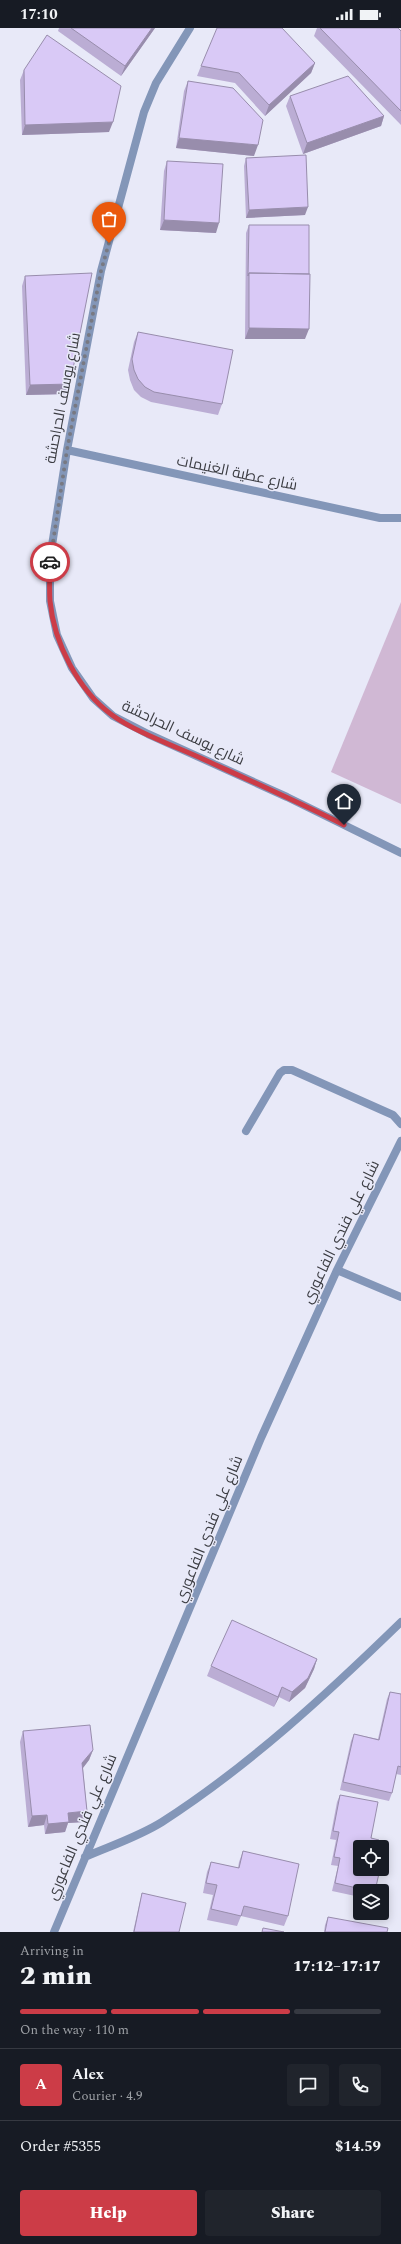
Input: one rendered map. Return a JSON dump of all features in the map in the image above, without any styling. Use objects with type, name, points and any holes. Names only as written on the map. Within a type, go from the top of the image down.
[{"type":"street","name":"شارع يوسف الحراحشة","points":[[190,28],[156,83],[144,112],[101,271],[67,450],[50,558],[50,601],[57,635],[72,668],[93,698],[113,716],[148,734],[287,797],[401,853]]},
{"type":"street","name":"شارع عطية الغنيمات","points":[[67,450],[380,518],[401,518]]},
{"type":"street","points":[[246,1131],[280,1073],[288,1070],[393,1116],[401,1124]]},
{"type":"street","name":"شارع علي فندي الفاعوري","points":[[54,1932],[261,1438],[337,1270],[401,1141]]},
{"type":"street","points":[[337,1270],[401,1297]]},
{"type":"street","points":[[84,1858],[161,1823],[248,1760],[352,1671],[401,1622]]},
{"type":"shaded area","points":[[401,602],[401,804],[331,772]]},
{"type":"building","points":[[71,28],[152,28],[125,66]]},
{"type":"building","points":[[217,28],[282,28],[315,63],[269,105],[239,73],[201,66]]},
{"type":"building","points":[[320,28],[398,28],[401,31],[401,111]]},
{"type":"building","points":[[47,35],[121,86],[113,122],[25,125],[24,70]]},
{"type":"building","points":[[348,76],[384,116],[307,143],[290,96]]},
{"type":"building","points":[[188,81],[233,88],[263,120],[258,145],[179,138]]},
{"type":"building","points":[[306,155],[308,207],[249,210],[246,158]]},
{"type":"building","points":[[167,161],[223,164],[219,223],[164,220]]},
{"type":"building","points":[[249,225],[309,225],[309,274],[249,273],[248,276]]},
{"type":"building","points":[[92,273],[70,384],[30,385],[25,276]]},
{"type":"building","points":[[249,273],[310,274],[309,329],[249,328]]},
{"type":"building","points":[[138,332],[233,350],[222,404],[154,392],[145,387],[138,379],[134,370],[132,359]]},
{"type":"building","points":[[232,1620],[317,1659],[308,1678],[292,1692],[282,1687],[278,1697],[211,1666]]},
{"type":"building","points":[[390,1692],[401,1694],[401,1767],[398,1766],[392,1793],[343,1782],[354,1734],[379,1740]]},
{"type":"building","points":[[90,1725],[93,1750],[82,1763],[87,1811],[68,1813],[69,1822],[48,1824],[47,1815],[32,1816],[23,1731]]},
{"type":"building","points":[[340,1795],[378,1802],[371,1838],[379,1840],[353,1840],[353,1876],[378,1876],[377,1884],[353,1884],[353,1887],[335,1883],[340,1858],[334,1857],[339,1832],[333,1831]]},
{"type":"building","points":[[243,1851],[299,1864],[288,1916],[244,1906],[241,1916],[211,1909],[217,1885],[206,1883],[211,1862],[239,1868]]},
{"type":"building","points":[[142,1893],[186,1903],[179,1932],[134,1932]]},
{"type":"building","points":[[328,1917],[388,1928],[387,1932],[325,1932]]},
{"type":"building","points":[[263,1928],[284,1932],[262,1932]]},
{"type":"way so far","points":[[50,562],[67,450],[101,271],[109,243]]},
{"type":"route","points":[[50,562],[50,601],[57,635],[72,668],[93,698],[113,716],[148,734],[287,797],[344,825]]}]
